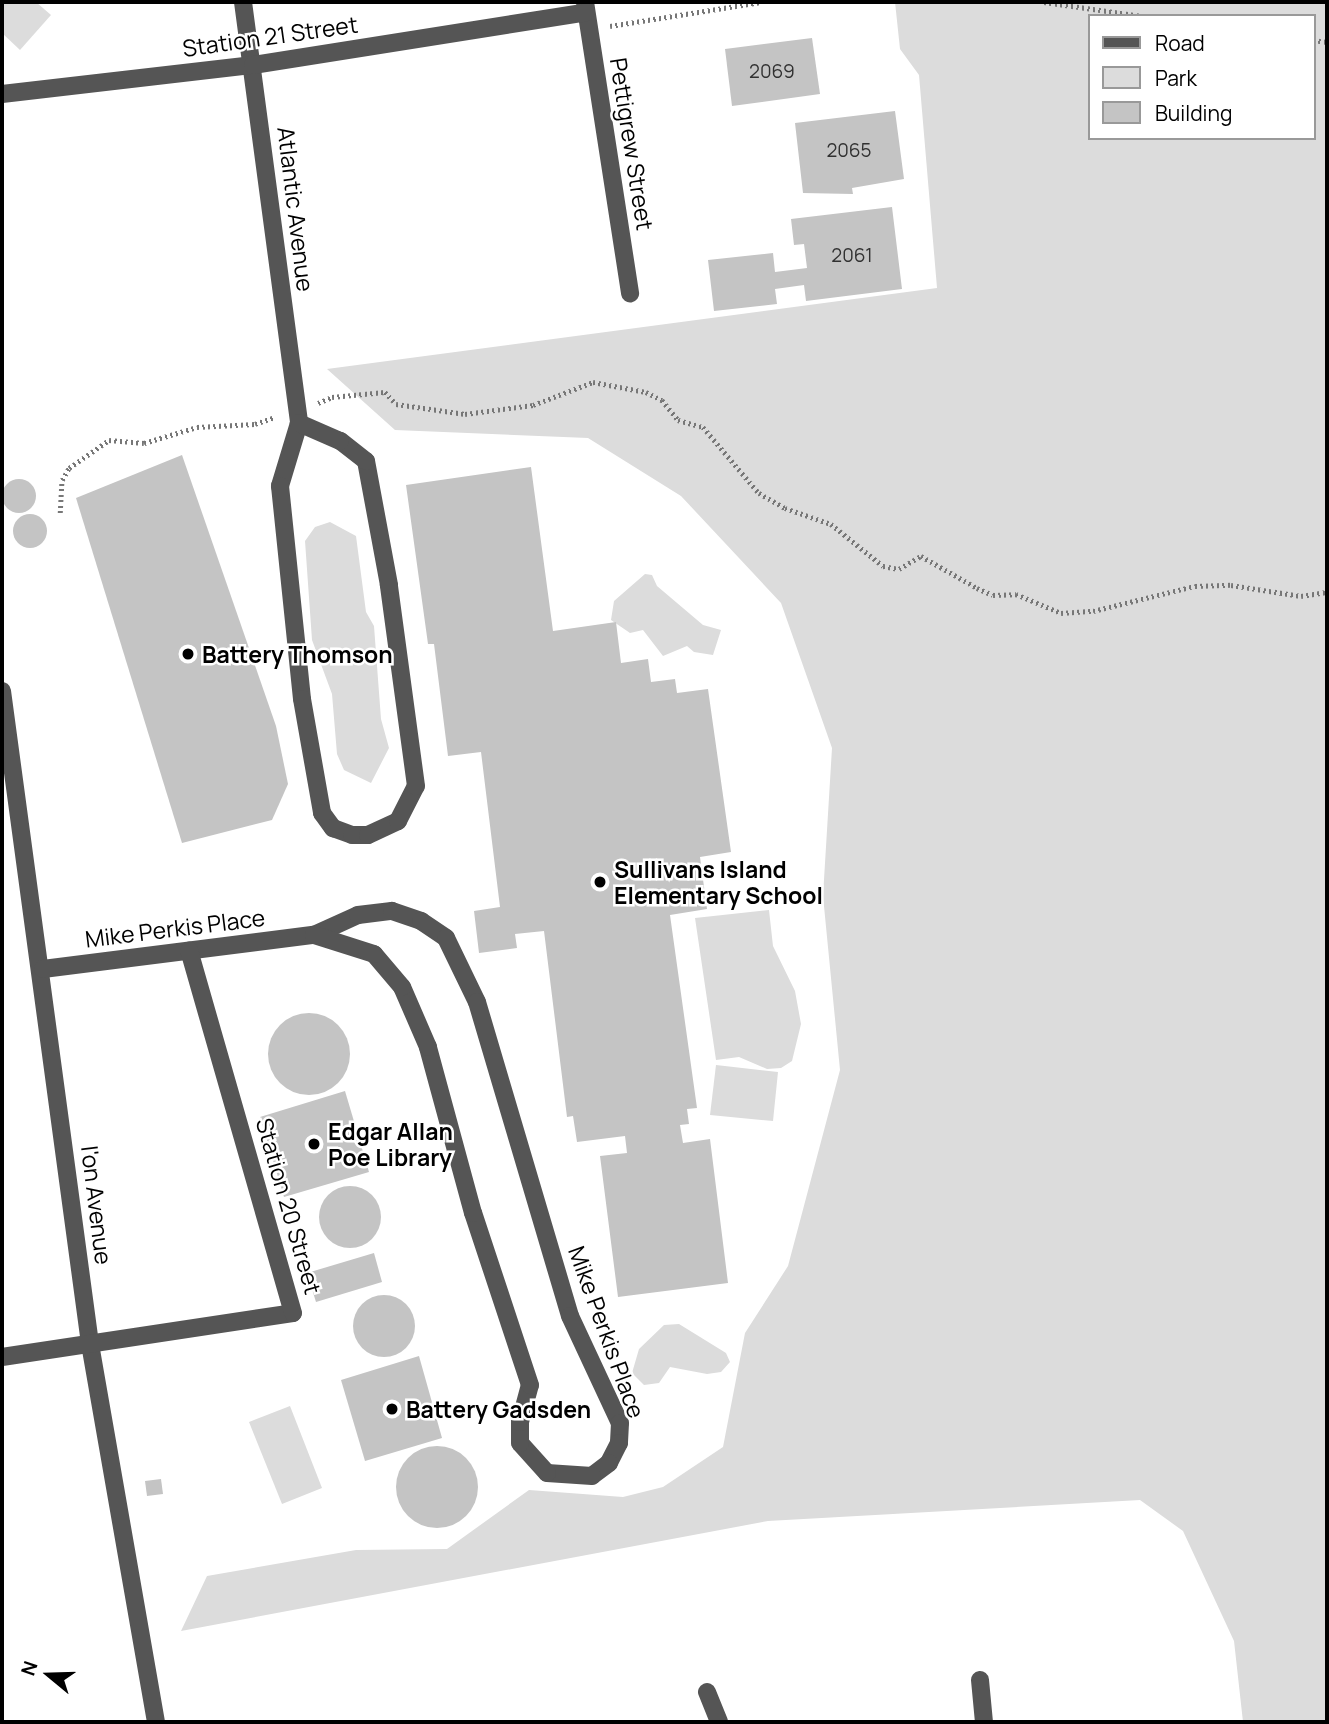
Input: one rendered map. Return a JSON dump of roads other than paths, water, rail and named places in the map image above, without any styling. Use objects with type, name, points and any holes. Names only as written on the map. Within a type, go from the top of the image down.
[{"type":"street","name":"Atlantic Avenue","points":[[243,2],[299,423]]},
{"type":"street","name":"Station 21 Street","points":[[2,94],[253,65],[586,15]]},
{"type":"street","name":"Pettigrew Street","points":[[586,15],[630,294]]},
{"type":"street","points":[[299,423],[340,442],[366,461],[389,585],[416,786],[398,821],[368,835],[352,835],[333,828],[322,813],[306,724],[280,485],[299,423]]},
{"type":"street","name":"I'on Avenue","points":[[2,691],[4,726],[43,969],[90,1344],[156,1722]]},
{"type":"street","name":"Mike Perkis Place","points":[[43,969],[314,935],[358,915],[392,911],[421,921],[446,938],[464,969],[570,1316],[620,1423],[614,1453],[592,1476],[547,1473],[520,1443],[520,1422],[530,1385],[473,1213],[428,1047],[402,987],[374,954],[314,935]]},
{"type":"street","name":"Station 20 Street","points":[[2,1357],[293,1313],[189,951]]},
{"type":"street","points":[[980,1680],[984,1722]]},
{"type":"street","points":[[708,1692],[719,1722]]},
{"type":"place","name":"Battery Thomson","points":[[188,654]]},
{"type":"place","name":"Sullivans Island Elementary School","points":[[600,882]]},
{"type":"place","name":"Edgar Allan Poe Library","points":[[314,1144]]},
{"type":"place","name":"Battery Gadsden","points":[[392,1409]]}]
